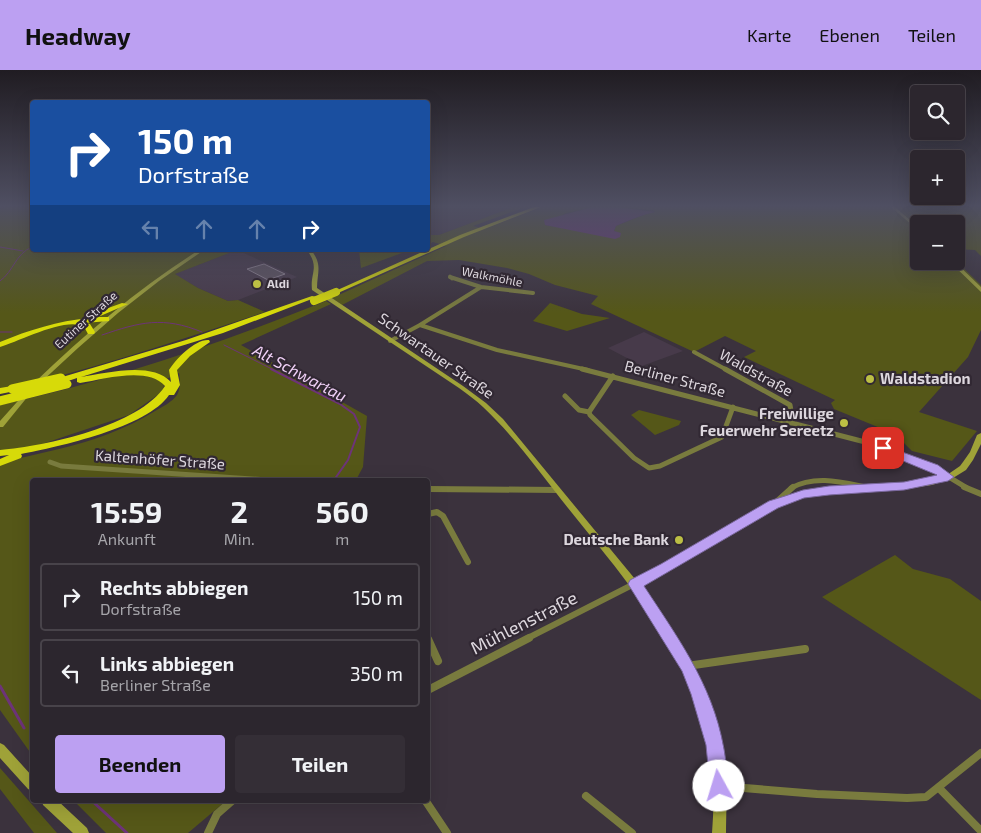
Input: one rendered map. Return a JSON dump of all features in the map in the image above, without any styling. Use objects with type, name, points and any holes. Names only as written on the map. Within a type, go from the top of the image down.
[{"type":"highway","points":[[430,250],[447,243]]},
{"type":"highway","points":[[334,291],[418,252]]},
{"type":"highway","points":[[80,380],[207,342],[425,252]]},
{"type":"highway","points":[[0,401],[222,332],[314,299]]},
{"type":"highway","points":[[0,346],[43,331],[80,322],[124,304]]},
{"type":"highway","points":[[80,322],[104,321]]},
{"type":"highway","points":[[80,322],[87,326],[91,332]]},
{"type":"highway","points":[[0,458],[18,456],[102,434],[152,409],[173,391],[176,385],[173,370],[178,363],[187,354],[207,342]]},
{"type":"highway","points":[[0,393],[12,389],[64,380],[80,380],[124,374],[151,373],[160,376],[170,386],[168,391],[148,408],[100,431],[48,447],[13,453],[0,453]]},
{"type":"highway","points":[[0,393],[64,380]]},
{"type":"highway","points":[[0,464],[18,456]]},
{"type":"main road","name":"Eutiner Straße","points":[[0,425],[29,392],[91,332],[124,304],[199,252]]},
{"type":"main road","name":"Schwartauer Straße","points":[[310,252],[315,257],[318,267],[314,289],[484,404],[501,421],[635,584],[688,666],[708,717],[715,745],[719,786],[719,833]]},
{"type":"main road","points":[[960,270],[980,289]]},
{"type":"main road","points":[[635,584],[666,568],[774,504],[803,494],[869,487],[904,486],[948,477],[961,470],[972,458],[981,435]]},
{"type":"main road","points":[[0,748],[30,783]]},
{"type":"main road","points":[[51,803],[82,833]]},
{"type":"street","name":"Walkmöhle","points":[[450,276],[450,278],[481,287],[533,293]]},
{"type":"street","points":[[390,341],[420,325],[481,287]]},
{"type":"street","name":"Berliner Straße","points":[[420,325],[497,350],[613,376],[869,443],[922,463],[960,485],[981,494]]},
{"type":"street","name":"Waldstraße","points":[[694,352],[790,405],[793,423]]},
{"type":"street","points":[[589,412],[613,376]]},
{"type":"street","points":[[565,396],[579,410],[589,412],[634,458],[649,468],[660,466],[722,438],[733,407]]},
{"type":"street","name":"Kaltenhöfer Straße","points":[[50,462],[61,466],[238,478]]},
{"type":"street","points":[[430,489],[558,490]]},
{"type":"street","points":[[430,514],[437,512],[443,516],[468,562]]},
{"type":"street","name":"Mühlenstraße","points":[[430,689],[635,584]]},
{"type":"street","points":[[430,644],[438,662]]},
{"type":"street","points":[[688,666],[805,649]]},
{"type":"street","points":[[719,786],[817,794],[907,798],[926,797],[981,753]]},
{"type":"street","points":[[939,788],[981,831]]},
{"type":"street","points":[[586,796],[632,833]]},
{"type":"street","points":[[208,833],[213,818],[228,803]]},
{"type":"street","points":[[428,803],[447,833]]},
{"type":"shaded area","points":[[0,243],[30,243],[30,252],[232,252],[175,274],[198,288],[228,301],[238,300],[265,312],[100,364],[0,391]]},
{"type":"shaded area","points":[[435,243],[910,243],[910,270],[965,270],[981,285],[981,330],[968,357],[919,412],[977,431],[952,461],[912,451],[902,441],[883,434],[885,430],[834,409],[831,403],[835,400],[744,357],[756,351],[725,336],[694,352],[591,304],[598,296],[555,285],[529,274],[507,268],[459,260],[427,261],[342,305],[332,298],[446,246]]},
{"type":"shaded area","points":[[965,243],[981,243],[981,256],[975,250],[965,249]]},
{"type":"shaded area","points":[[232,252],[241,252],[297,277],[238,300],[228,301],[198,288],[174,274]]},
{"type":"shaded area","points":[[359,252],[405,252],[361,268]]},
{"type":"shaded area","points":[[326,301],[331,304],[241,345],[367,416],[363,467],[357,478],[30,478],[30,752],[0,710],[0,465],[84,442],[109,434],[133,423],[175,398],[180,387],[179,373],[162,381],[164,386],[162,392],[129,415],[39,445],[10,451],[0,450],[0,405],[124,373],[246,332]]},
{"type":"shaded area","points":[[550,303],[582,314],[610,318],[567,331],[533,321]]},
{"type":"shaded area","points":[[644,332],[683,351],[642,366],[608,348]]},
{"type":"shaded area","points":[[639,410],[681,421],[679,425],[655,435],[631,415]]},
{"type":"shaded area","points":[[895,555],[913,569],[950,579],[981,601],[981,700],[822,597]]},
{"type":"shaded area","points":[[0,768],[57,833],[34,833],[0,789]]},
{"type":"shaded area","points":[[76,803],[223,803],[188,833],[106,833]]},
{"type":"building","points":[[264,264],[285,274],[268,280],[247,269]]},
{"type":"waterway","points":[[0,247],[23,251]]},
{"type":"waterway","name":"Alt Schwartau","points":[[0,281],[9,272],[18,258],[30,248]]},
{"type":"waterway","name":"Alt Schwartau","points":[[102,335],[140,324],[163,322],[202,332]]},
{"type":"waterway","name":"Alt Schwartau","points":[[0,332],[12,332]]},
{"type":"waterway","name":"Alt Schwartau","points":[[224,345],[274,370]]},
{"type":"waterway","name":"Alt Schwartau","points":[[271,369],[340,404],[354,414],[360,427],[348,460],[335,478]]},
{"type":"waterway","points":[[0,686],[24,728]]},
{"type":"waterway","points":[[94,803],[127,833]]},
{"type":"place","name":"Aldi","points":[[257,284]]},
{"type":"place","name":"Waldstadion","points":[[870,379]]},
{"type":"place","name":"Freiwillige Feuerwehr Sereetz","points":[[844,423]]},
{"type":"place","name":"Deutsche Bank","points":[[679,540]]},
{"type":"route","points":[[719,786],[715,745],[700,693],[688,666],[635,584],[666,568],[774,504],[803,494],[829,490],[904,486],[948,477],[934,468],[883,448]]}]
